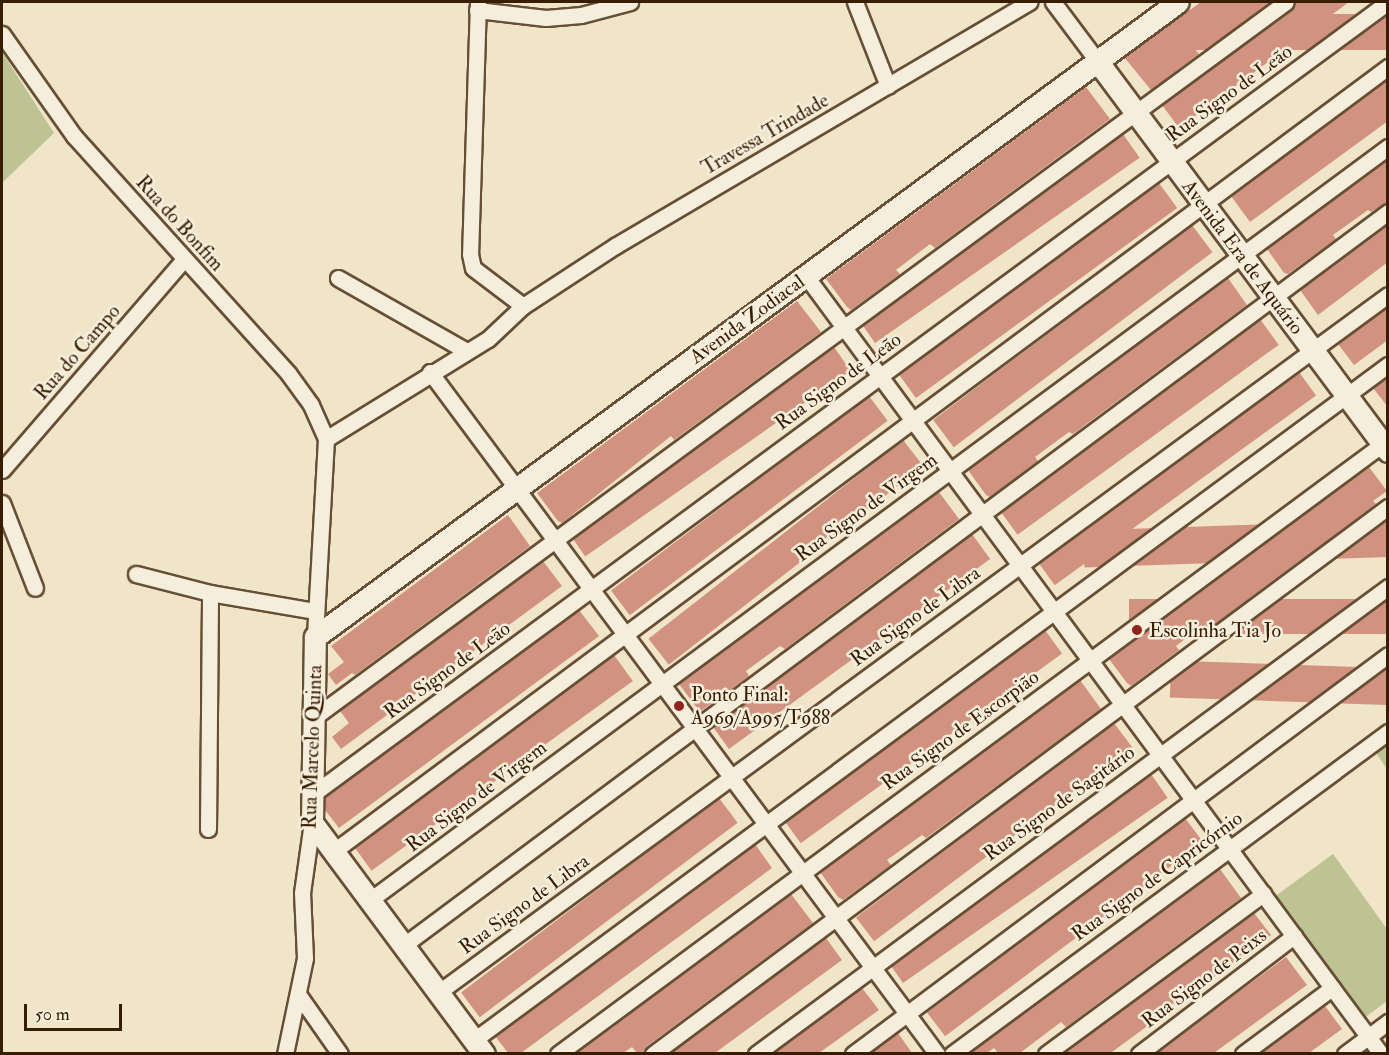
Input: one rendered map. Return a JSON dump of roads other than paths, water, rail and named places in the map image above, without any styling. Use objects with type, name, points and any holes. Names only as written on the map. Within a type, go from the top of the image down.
[{"type":"street","points":[[523,306],[473,268],[470,254],[477,6],[546,18],[581,15],[630,2]]},
{"type":"street","points":[[855,2],[888,86]]},
{"type":"street","name":"Travessa Trindade","points":[[326,439],[506,326],[523,306],[615,246],[888,86],[978,28],[1030,2]]},
{"type":"street","points":[[1053,2],[1098,62]]},
{"type":"street","name":"Avenida Zodiacal","points":[[315,637],[1178,2]]},
{"type":"street","points":[[316,716],[1286,2]]},
{"type":"street","name":"Rua Signo de Leão","points":[[313,794],[1388,2]]},
{"type":"street","name":"Rua do Bonfim","points":[[2,34],[74,136],[183,260],[288,373],[311,405],[326,439]]},
{"type":"street","name":"Avenida Era de Aquário","points":[[1098,62],[1312,350],[1386,445]]},
{"type":"street","points":[[334,851],[1388,67]]},
{"type":"street","name":"Rua Signo de Virgem","points":[[370,900],[1388,147]]},
{"type":"street","points":[[404,945],[1388,212]]},
{"type":"street","name":"Rua do Campo","points":[[2,470],[183,260]]},
{"type":"street","points":[[806,276],[1381,1053]]},
{"type":"street","points":[[339,278],[465,350]]},
{"type":"street","name":"Rua Signo de Libra","points":[[439,992],[1388,295]]},
{"type":"street","points":[[312,822],[479,1047],[766,824],[1388,365]]},
{"type":"street","points":[[430,372],[937,1053]]},
{"type":"street","name":"Rua Marcelo Quinta","points":[[285,1053],[305,958],[302,893],[312,822],[316,716],[315,611],[326,439]]},
{"type":"street","name":"Rua Signo de Escorpião","points":[[558,1053],[1090,660],[1386,445]]},
{"type":"street","points":[[2,503],[35,588]]},
{"type":"street","points":[[653,1053],[1388,507]]},
{"type":"street","points":[[136,574],[210,593],[315,611]]},
{"type":"street","name":"Rua Signo de Sagitário","points":[[756,1053],[1388,587]]},
{"type":"street","points":[[208,829],[210,593]]},
{"type":"street","points":[[853,1053],[1388,655]]},
{"type":"street","name":"Rua Signo de Capricórnio","points":[[952,1053],[1388,732]]},
{"type":"street","points":[[1046,1053],[1263,894]]},
{"type":"street","name":"Rua Signo de Peixs","points":[[1139,1053],[1294,936]]},
{"type":"street","points":[[1243,1053],[1332,988]]},
{"type":"street","points":[[298,994],[340,1053]]},
{"type":"street","points":[[1345,1053],[1388,1022]]},
{"type":"place","name":"Escolinha Tia Jo","points":[[1137,630]]},
{"type":"place","name":"Ponto Final: A969/A995/T988","points":[[679,706]]}]
